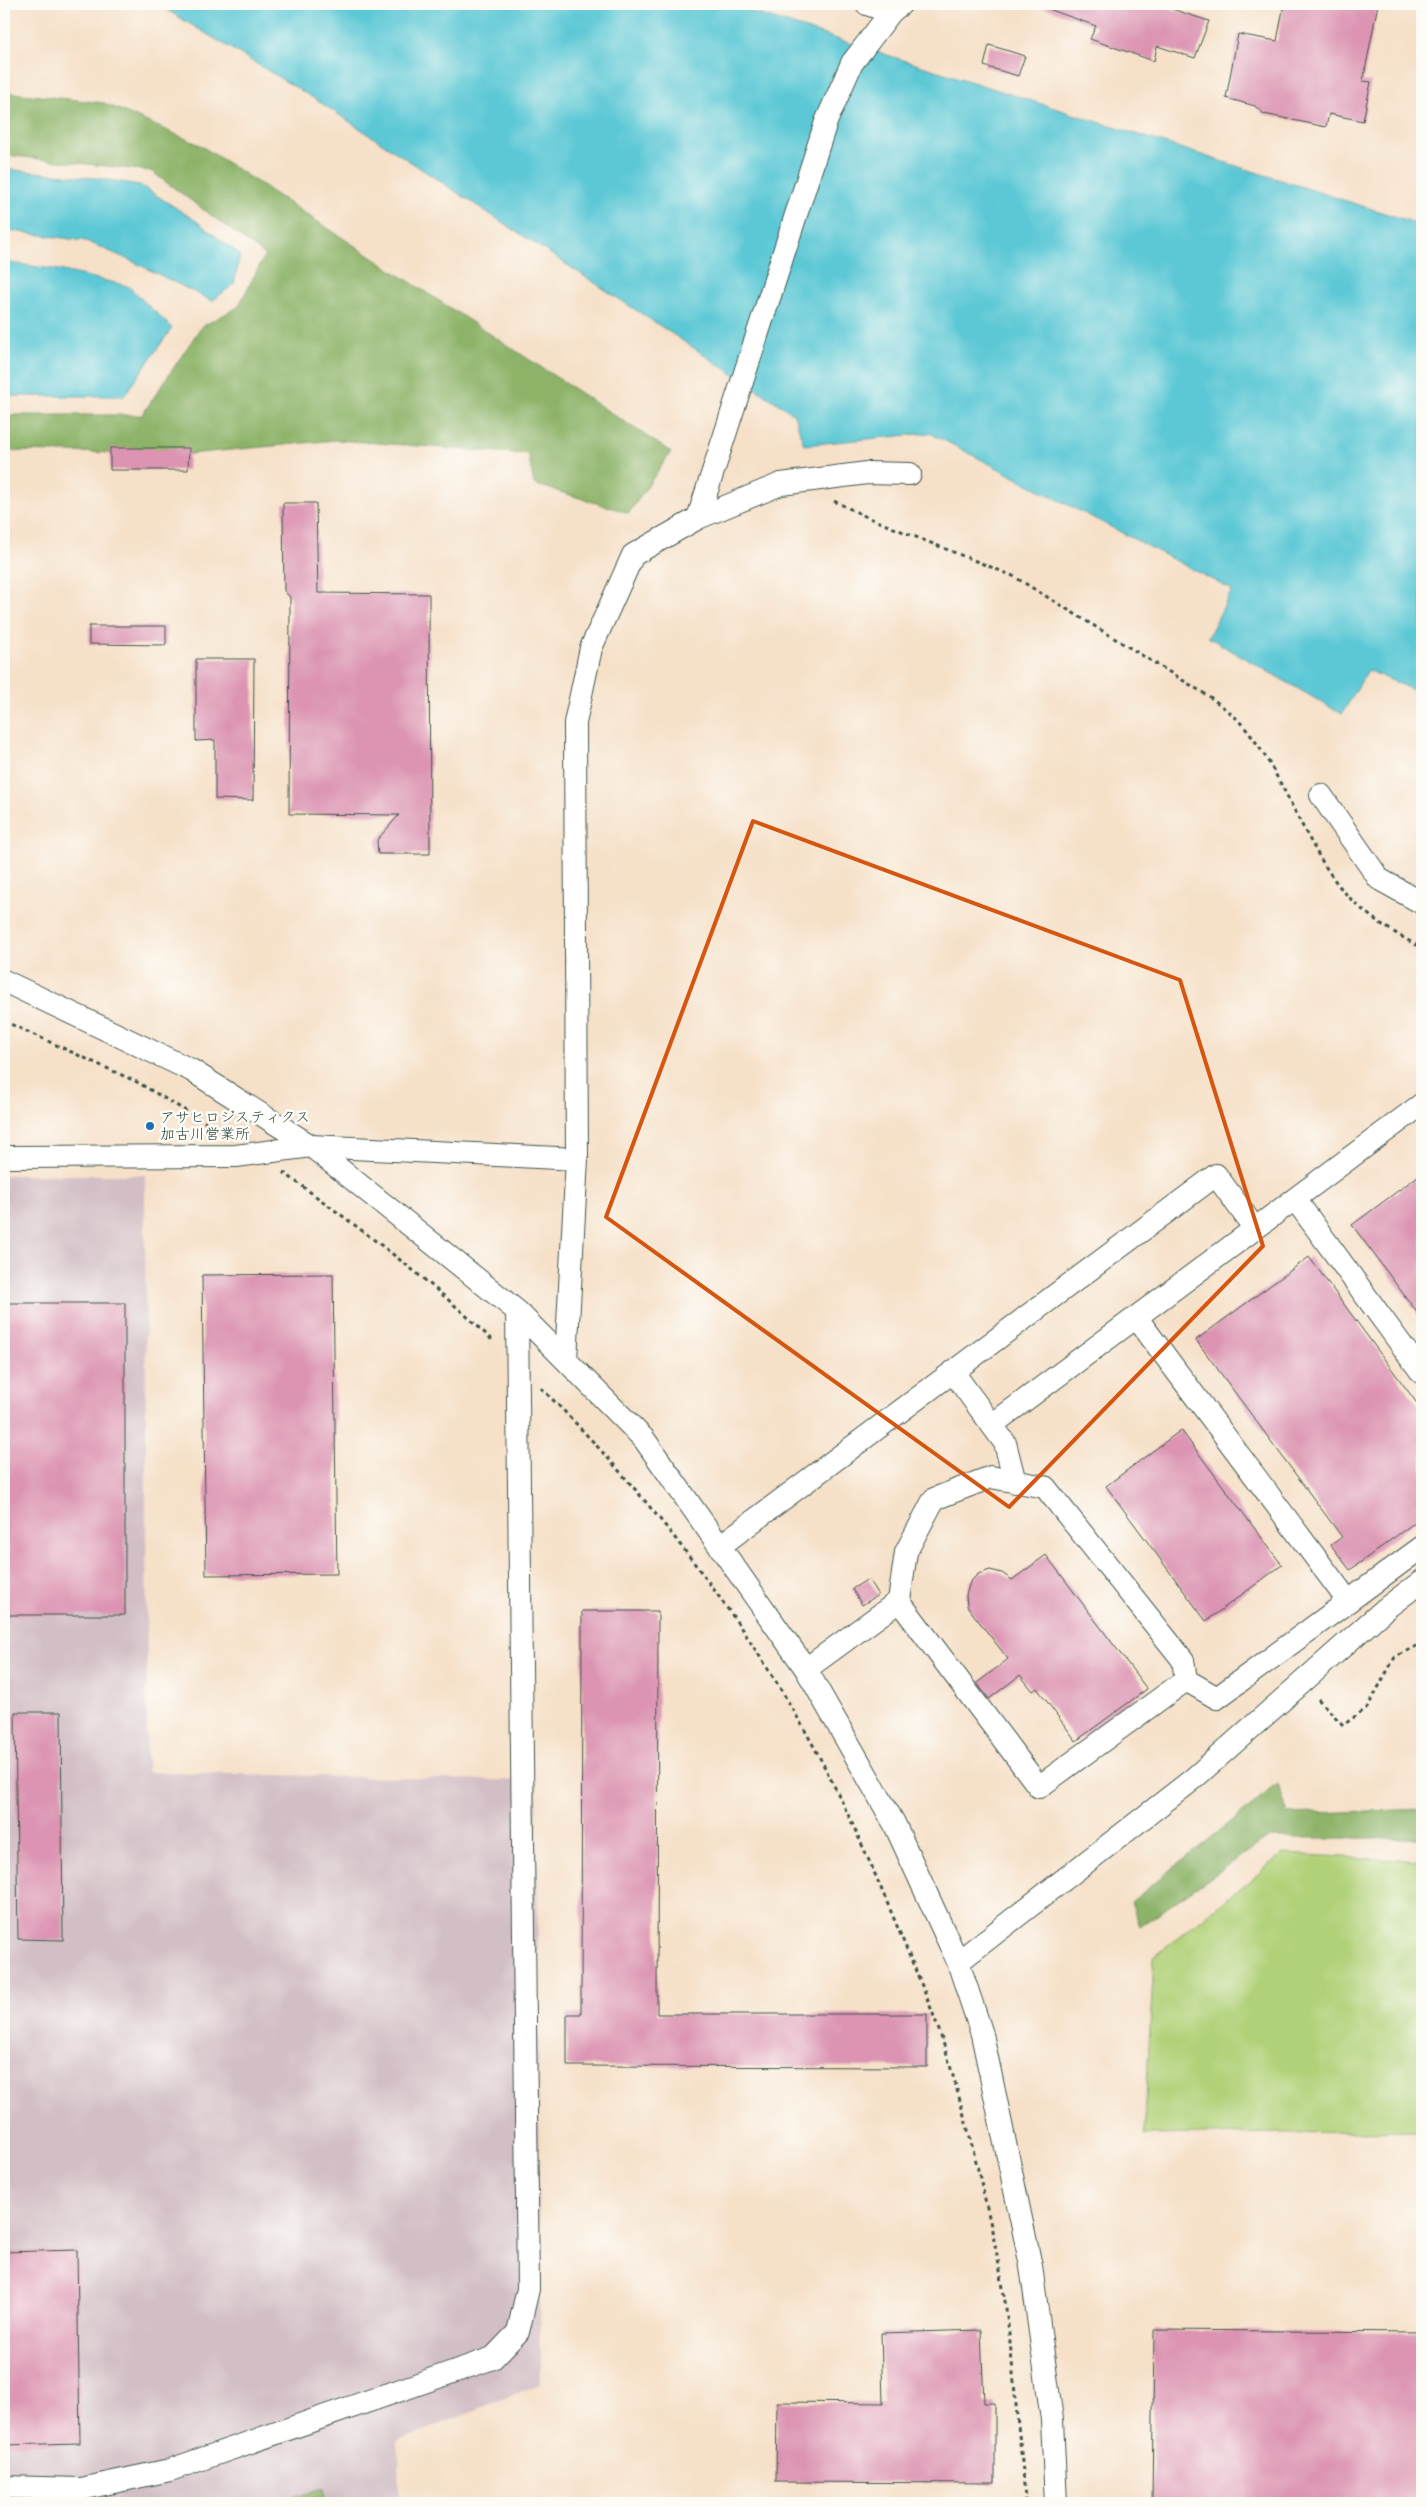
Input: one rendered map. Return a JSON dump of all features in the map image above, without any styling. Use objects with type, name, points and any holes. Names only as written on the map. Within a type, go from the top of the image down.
[{"type":"street","points":[[867,4],[896,8]]},
{"type":"street","points":[[698,518],[826,122],[852,63],[896,8]]},
{"type":"street","points":[[566,1360],[576,1159],[575,724],[591,648],[632,555],[698,518],[781,484],[867,473],[910,474]]},
{"type":"street","points":[[1321,795],[1379,879],[1422,903]]},
{"type":"street","points":[[4,981],[191,1070],[311,1146],[517,1311],[644,1439],[806,1670],[894,1823],[958,1962],[982,2034],[1031,2266],[1052,2420],[1056,2503]]},
{"type":"street","points":[[993,1424],[1422,1104]]},
{"type":"street","points":[[4,1157],[236,1156],[311,1146],[576,1159]]},
{"type":"street","points":[[720,1546],[1216,1175],[1256,1229]]},
{"type":"street","points":[[1295,1199],[1422,1373]]},
{"type":"street","points":[[4,2487],[81,2489],[170,2470],[493,2358],[518,2332],[528,2289],[517,1311]]},
{"type":"street","points":[[1136,1317],[1348,1601]]},
{"type":"street","points":[[953,1372],[993,1424],[1005,1443],[1015,1482]]},
{"type":"street","points":[[991,1477],[1045,1488],[1184,1660],[1186,1680],[1039,1786],[899,1601],[906,1552],[934,1500],[991,1477]]},
{"type":"street","points":[[1186,1680],[1217,1698],[1422,1547]]},
{"type":"street","points":[[958,1962],[1192,1780],[1385,1609],[1422,1581]]},
{"type":"street","points":[[806,1670],[899,1601]]},
{"type":"path","points":[[829,499],[869,518],[1013,576],[1210,697],[1236,718],[1257,745],[1340,887],[1363,909],[1392,932],[1422,948]]},
{"type":"path","points":[[4,1021],[137,1082],[255,1153],[411,1266],[454,1303],[585,1430],[663,1524],[714,1591],[776,1684],[812,1744],[860,1838],[924,1988],[947,2054],[997,2256],[1006,2311],[1025,2503]]},
{"type":"path","points":[[1301,1682],[1343,1725],[1367,1708],[1395,1657],[1422,1643]]},
{"type":"highlighted area","points":[[753,821],[1180,980],[1263,1246],[1009,1507],[606,1217]]},
{"type":"shaded area","points":[[4,1175],[145,1175],[147,1772],[537,1781],[540,2384],[398,2441],[399,2503],[4,2503]]},
{"type":"green space","points":[[4,92],[104,103],[200,145],[671,452],[629,513],[534,484],[528,454],[336,440],[189,454],[4,451],[4,415],[142,415],[201,327],[238,307],[265,255],[151,171],[4,155]]},
{"type":"green space","points":[[1278,1784],[1288,1814],[1422,1809],[1422,1838],[1268,1838],[1140,1926],[1131,1902]]},
{"type":"green space","points":[[1283,1854],[1422,1861],[1422,2131],[1144,2135],[1154,1957]]},
{"type":"green space","points":[[323,2488],[324,2503],[271,2503]]},
{"type":"water","points":[[157,4],[727,4],[1422,225],[1422,694],[1368,670],[1342,714],[1208,637],[1232,590],[930,433],[804,445],[794,414],[315,99]]},
{"type":"water","points":[[4,169],[95,178],[140,185],[195,220],[240,255],[234,284],[212,301],[134,262],[86,241],[4,230]]},
{"type":"water","points":[[4,262],[59,270],[128,286],[172,328],[124,396],[4,396]]},
{"type":"building","points":[[1041,4],[1156,4],[1209,21],[1195,58],[1157,46],[1154,61],[1090,39],[1096,26],[1040,6]]},
{"type":"building","points":[[1284,4],[1378,4],[1363,81],[1371,82],[1363,121],[1329,114],[1326,127],[1264,114],[1255,106],[1226,98],[1238,34],[1277,41]]},
{"type":"building","points":[[989,45],[1025,56],[1018,76],[984,66]]},
{"type":"building","points":[[110,448],[189,448],[188,470],[110,470]]},
{"type":"building","points":[[283,503],[316,503],[318,593],[429,594],[430,854],[378,854],[377,840],[399,815],[289,814],[290,597],[284,591]]},
{"type":"building","points":[[89,626],[166,626],[166,645],[89,644]]},
{"type":"building","points":[[196,659],[254,659],[253,800],[215,799],[215,740],[196,741]]},
{"type":"building","points":[[1422,1173],[1422,1319],[1352,1225]]},
{"type":"building","points":[[1309,1257],[1422,1410],[1422,1517],[1350,1570],[1331,1545],[1342,1537],[1196,1340]]},
{"type":"building","points":[[333,1274],[337,1574],[206,1575],[202,1275]]},
{"type":"building","points":[[4,1303],[125,1303],[125,1615],[4,1615]]},
{"type":"building","points":[[1181,1430],[1282,1565],[1206,1621],[1106,1486]]},
{"type":"building","points":[[1046,1555],[1147,1689],[1076,1741],[1037,1688],[1033,1691],[1020,1675],[989,1699],[977,1683],[1008,1659],[967,1606],[966,1595],[970,1582],[978,1574],[990,1570],[1002,1573],[1012,1580]]},
{"type":"building","points":[[868,1579],[878,1595],[862,1605],[852,1589]]},
{"type":"building","points":[[582,1611],[658,1611],[657,2014],[927,2014],[927,2067],[567,2066],[567,2014],[581,2014]]},
{"type":"building","points":[[15,1712],[61,1712],[63,1940],[18,1939]]},
{"type":"building","points":[[77,2250],[80,2443],[4,2445],[4,2252]]},
{"type":"building","points":[[981,2330],[984,2403],[995,2403],[995,2483],[776,2482],[777,2402],[883,2403],[881,2333]]},
{"type":"building","points":[[1154,2330],[1422,2332],[1422,2503],[1152,2503]]},
{"type":"place","name":"アサヒロジスティクス 加古川営業所","points":[[150,1126]]}]
